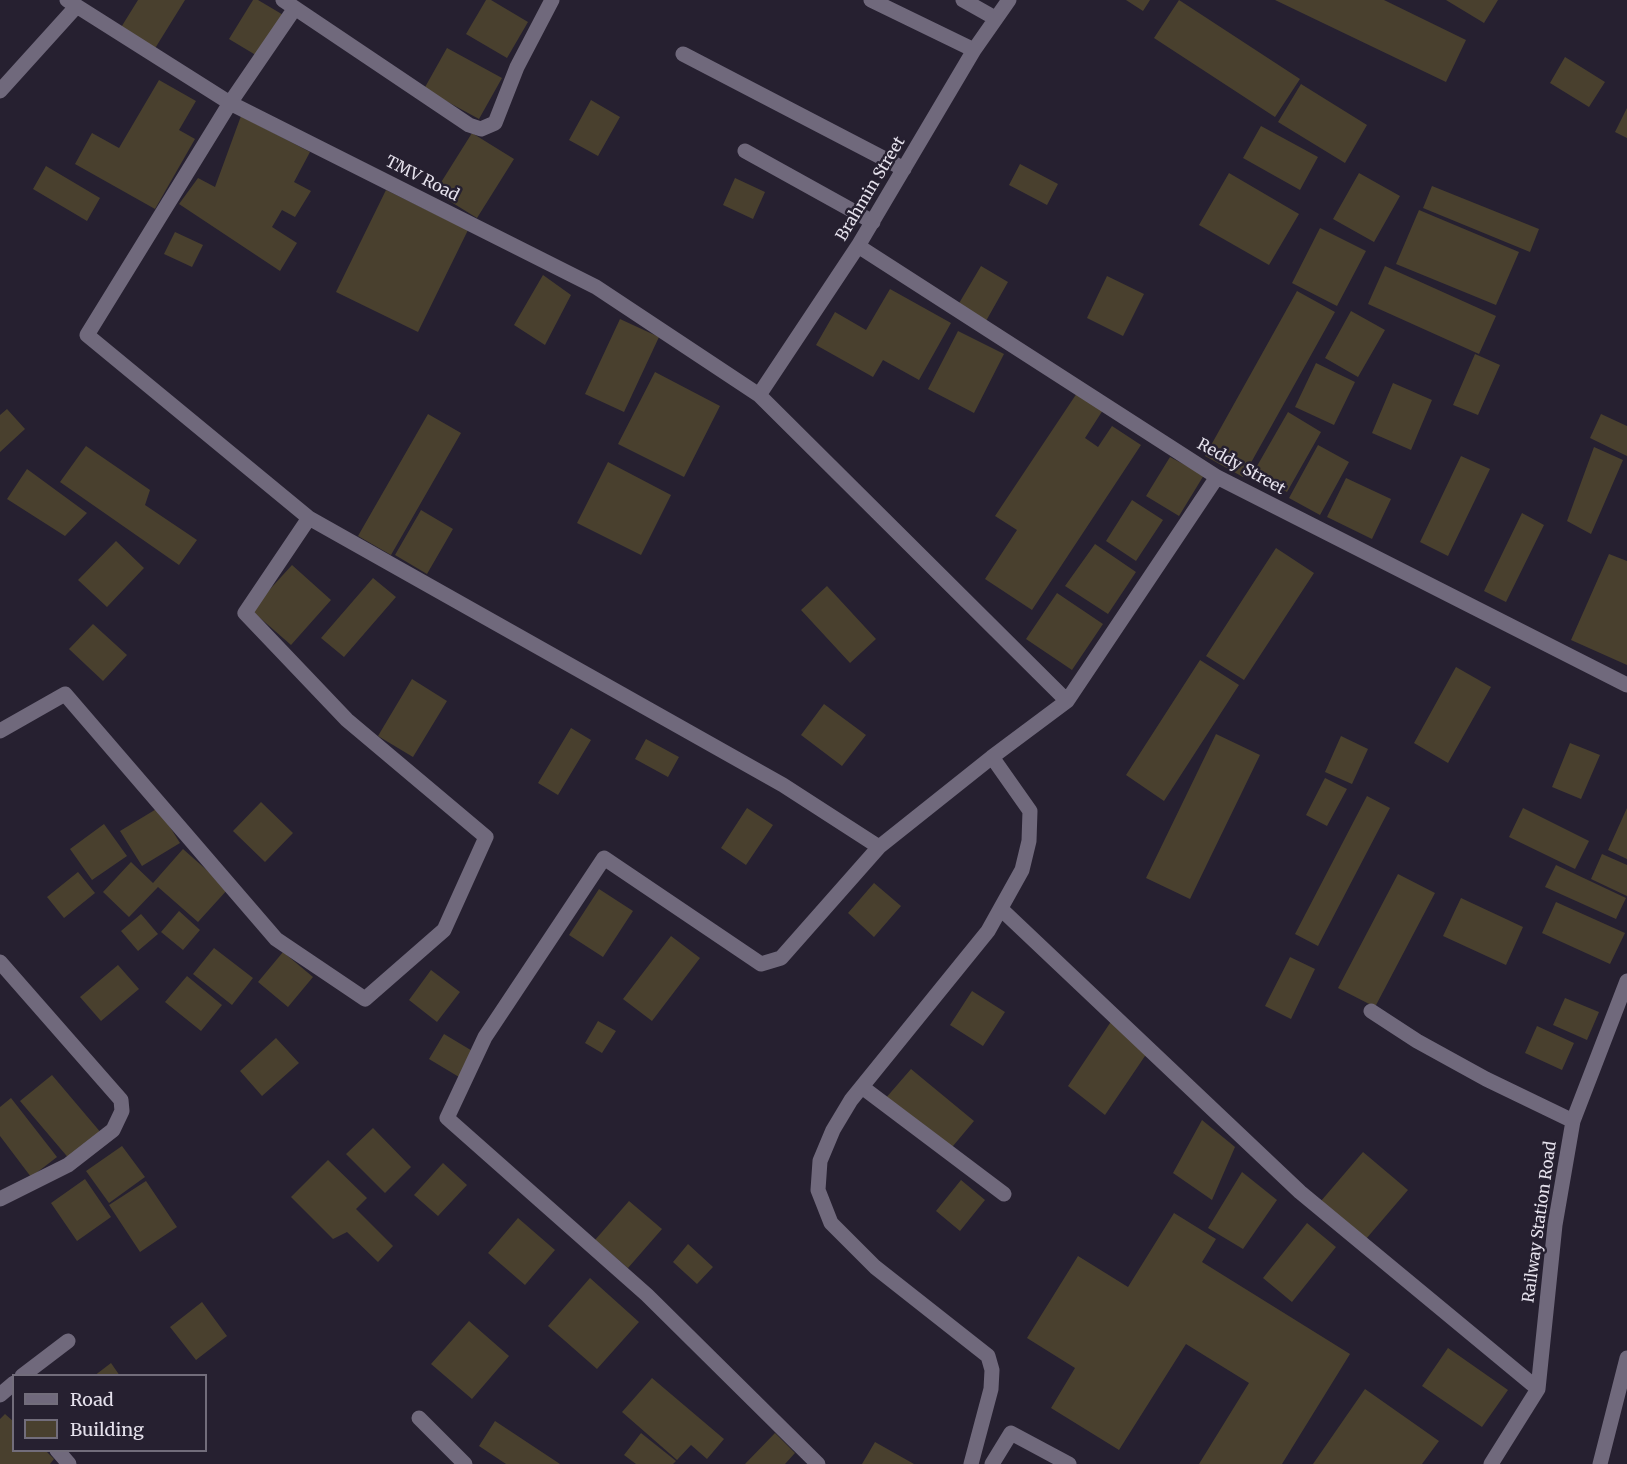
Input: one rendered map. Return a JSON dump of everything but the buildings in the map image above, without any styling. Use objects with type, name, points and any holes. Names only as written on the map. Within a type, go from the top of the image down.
[{"type":"street","points":[[552,0],[517,67],[495,123],[481,129],[469,125],[289,4],[87,335],[309,518],[783,785],[879,847]]},
{"type":"street","points":[[871,0],[974,50]]},
{"type":"street","points":[[963,0],[995,18]]},
{"type":"street","name":"Brahmin Street","points":[[759,395],[858,246],[974,50],[1009,0]]},
{"type":"street","points":[[0,91],[71,4]]},
{"type":"street","name":"TMV Road","points":[[71,4],[230,103],[596,287],[759,395],[1066,701]]},
{"type":"street","points":[[683,54],[904,170]]},
{"type":"street","points":[[745,151],[873,222]]},
{"type":"street","name":"Reddy Street","points":[[858,246],[1217,477],[1627,685]]},
{"type":"street","points":[[818,1464],[647,1295],[447,1118],[486,1037],[604,858],[761,964],[781,958],[879,847],[992,756],[1066,701],[1217,477]]},
{"type":"street","points":[[0,731],[65,694],[276,939],[365,999],[444,930],[486,837],[347,720],[245,614],[309,518]]},
{"type":"street","points":[[971,1464],[991,1389],[992,1370],[988,1356],[867,1260],[831,1223],[818,1190],[820,1161],[833,1130],[862,1087],[988,931],[1022,870],[1029,841],[1030,811],[992,756]]},
{"type":"street","points":[[1001,909],[1300,1192],[1538,1389]]},
{"type":"street","points":[[0,962],[121,1100],[122,1111],[113,1131],[68,1165],[0,1199]]},
{"type":"street","name":"Railway Station Road","points":[[1491,1464],[1538,1389],[1555,1225],[1573,1121],[1627,981]]},
{"type":"street","points":[[1371,1011],[1417,1041],[1573,1121]]},
{"type":"street","points":[[862,1087],[1004,1194]]},
{"type":"street","points":[[25,1374],[68,1341]]},
{"type":"street","points":[[1600,1464],[1627,1358]]},
{"type":"street","points":[[419,1418],[465,1464]]},
{"type":"street","points":[[992,1464],[1011,1433],[1069,1464]]},
{"type":"street","points":[[59,1452],[69,1464]]}]
